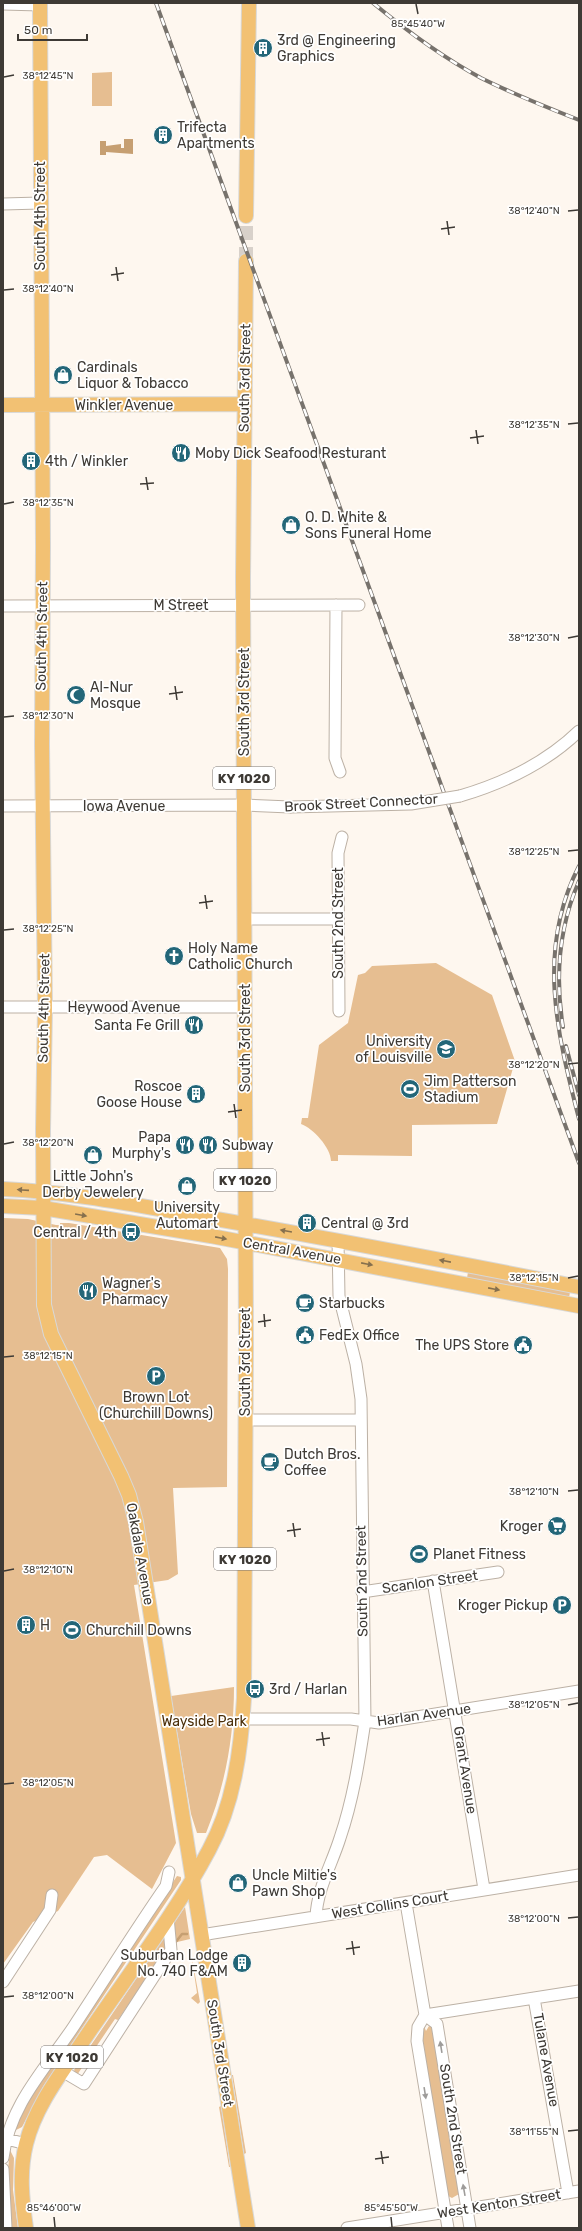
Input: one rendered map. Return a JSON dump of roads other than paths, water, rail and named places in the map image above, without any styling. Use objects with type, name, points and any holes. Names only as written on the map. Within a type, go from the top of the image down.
[{"type":"main road","points":[[246,216],[249,3]]},
{"type":"main road","name":"South 4th Street","points":[[40,4],[43,606],[41,669],[45,1007],[43,1208],[45,1317]]},
{"type":"main road","name":"South 3rd Street","points":[[243,1719],[246,1242],[244,404],[246,261]]},
{"type":"main road","name":"Winkler Avenue","points":[[3,405],[244,404]]},
{"type":"main road","name":"Central Avenue","points":[[3,1189],[43,1192],[245,1224],[338,1240],[579,1287]]},
{"type":"main road","name":"Central Avenue","points":[[3,1206],[43,1208],[246,1242],[579,1306]]},
{"type":"main road","name":"Oakdale Avenue","points":[[45,1317],[51,1334],[129,1495],[136,1522],[192,1878]]},
{"type":"main road","name":"KY 1020","points":[[26,2228],[21,2187],[26,2144],[36,2116],[62,2071],[168,1917],[210,1849],[226,1810],[235,1774],[243,1719]]},
{"type":"main road","name":"South 3rd Street","points":[[192,1878],[248,2228]]},
{"type":"street","points":[[3,4],[40,4]]},
{"type":"street","points":[[3,204],[40,203]]},
{"type":"street","points":[[336,605],[335,758],[340,772]]},
{"type":"street","name":"M Street","points":[[3,606],[359,605]]},
{"type":"street","name":"Brook Street Connector","points":[[244,805],[290,807],[411,804],[460,796],[516,775],[557,750],[579,732]]},
{"type":"street","name":"Iowa Avenue","points":[[3,806],[244,805]]},
{"type":"street","name":"South 2nd Street","points":[[339,1011],[338,853],[342,837]]},
{"type":"street","points":[[245,919],[338,919]]},
{"type":"street","name":"Heywood Avenue","points":[[3,1007],[245,1007]]},
{"type":"street","name":"South 2nd Street","points":[[316,1917],[318,1898],[350,1807],[358,1771],[364,1721],[361,1420],[356,1364],[339,1296],[337,1259],[338,1240]]},
{"type":"street","points":[[245,1420],[361,1420]]},
{"type":"street","name":"Scanlon Street","points":[[362,1592],[498,1572]]},
{"type":"street","name":"Grant Avenue","points":[[433,1581],[456,1710],[484,1889]]},
{"type":"street","name":"Harlan Avenue","points":[[243,1719],[379,1722],[579,1691]]},
{"type":"street","points":[[3,2158],[5,2138],[23,2097],[66,2038],[166,1886],[169,1872]]},
{"type":"street","name":"West Collins Court","points":[[201,1935],[579,1875]]},
{"type":"street","points":[[3,1982],[50,1910],[52,1895]]},
{"type":"street","points":[[406,1903],[425,2015],[579,1991]]},
{"type":"street","points":[[62,2071],[84,2084],[171,1950],[168,1917]]},
{"type":"street","name":"Tulane Avenue","points":[[534,1998],[538,2009],[574,2192]]},
{"type":"street","name":"South 2nd Street","points":[[448,2228],[417,2041],[418,2027],[425,2015],[438,2024],[470,2228]]},
{"type":"street","points":[[5,2138],[26,2144]]},
{"type":"street","points":[[3,2169],[6,2228]]},
{"type":"street","name":"West Kenton Street","points":[[347,2228],[574,2192]]},
{"type":"waterway","points":[[175,1943],[182,1934],[187,1934]]},
{"type":"tunnel","points":[[246,216],[246,261]]},
{"type":"railway","points":[[156,3],[579,1163]]},
{"type":"railway","points":[[373,3],[425,43],[481,78],[579,120]]},
{"type":"railway","points":[[579,866],[566,897],[558,929],[554,960],[558,1023],[579,1119]]},
{"type":"railway","points":[[563,1027],[559,990],[560,952],[567,916],[579,881]]},
{"type":"railway","points":[[566,1046],[579,1095]]},
{"type":"place","name":"3rd @ Engineering Graphics","points":[[263,48]]},
{"type":"place","name":"Trifecta Apartments","points":[[163,135]]},
{"type":"place","name":"Cardinals Liquor & Tobacco","points":[[63,375]]},
{"type":"place","name":"Moby Dick Seafood Resturant","points":[[181,453]]},
{"type":"place","name":"4th / Winkler","points":[[31,461]]},
{"type":"place","name":"O. D. White & Sons Funeral Home","points":[[291,525]]},
{"type":"place","name":"Al-Nur Mosque","points":[[76,695]]},
{"type":"place","name":"Holy Name Catholic Church","points":[[174,956]]},
{"type":"place","name":"Santa Fe Grill","points":[[194,1025]]},
{"type":"place","name":"University of Louisville","points":[[446,1049]]},
{"type":"place","name":"Jim Patterson Stadium","points":[[410,1089]]},
{"type":"place","name":"Roscoe Goose House","points":[[196,1094]]},
{"type":"place","name":"Papa Murphy's","points":[[185,1145]]},
{"type":"place","name":"Subway","points":[[208,1145]]},
{"type":"place","name":"Little John's Derby Jewelery","points":[[93,1155]]},
{"type":"place","name":"University Automart","points":[[187,1186]]},
{"type":"place","name":"Central @ 3rd","points":[[307,1223]]},
{"type":"place","name":"Central / 4th","points":[[131,1232]]},
{"type":"place","name":"Wagner's Pharmacy","points":[[88,1291]]},
{"type":"place","name":"Starbucks","points":[[305,1303]]},
{"type":"place","name":"FedEx Office","points":[[305,1335]]},
{"type":"place","name":"The UPS Store","points":[[523,1345]]},
{"type":"place","name":"Brown Lot (Churchill Downs)","points":[[156,1376]]},
{"type":"place","name":"Dutch Bros. Coffee","points":[[270,1462]]},
{"type":"place","name":"Kroger","points":[[557,1526]]},
{"type":"place","name":"Planet Fitness","points":[[419,1554]]},
{"type":"place","name":"Kroger Pickup","points":[[562,1605]]},
{"type":"place","name":"H","points":[[26,1625]]},
{"type":"place","name":"Churchill Downs","points":[[72,1630]]},
{"type":"place","name":"3rd / Harlan","points":[[255,1689]]},
{"type":"place","name":"Uncle Miltie's Pawn Shop","points":[[238,1883]]},
{"type":"place","name":"Suburban Lodge No. 740 F&AM","points":[[242,1963]]},
{"type":"park label","name":"Wayside Park","points":[[204,1721]]}]
